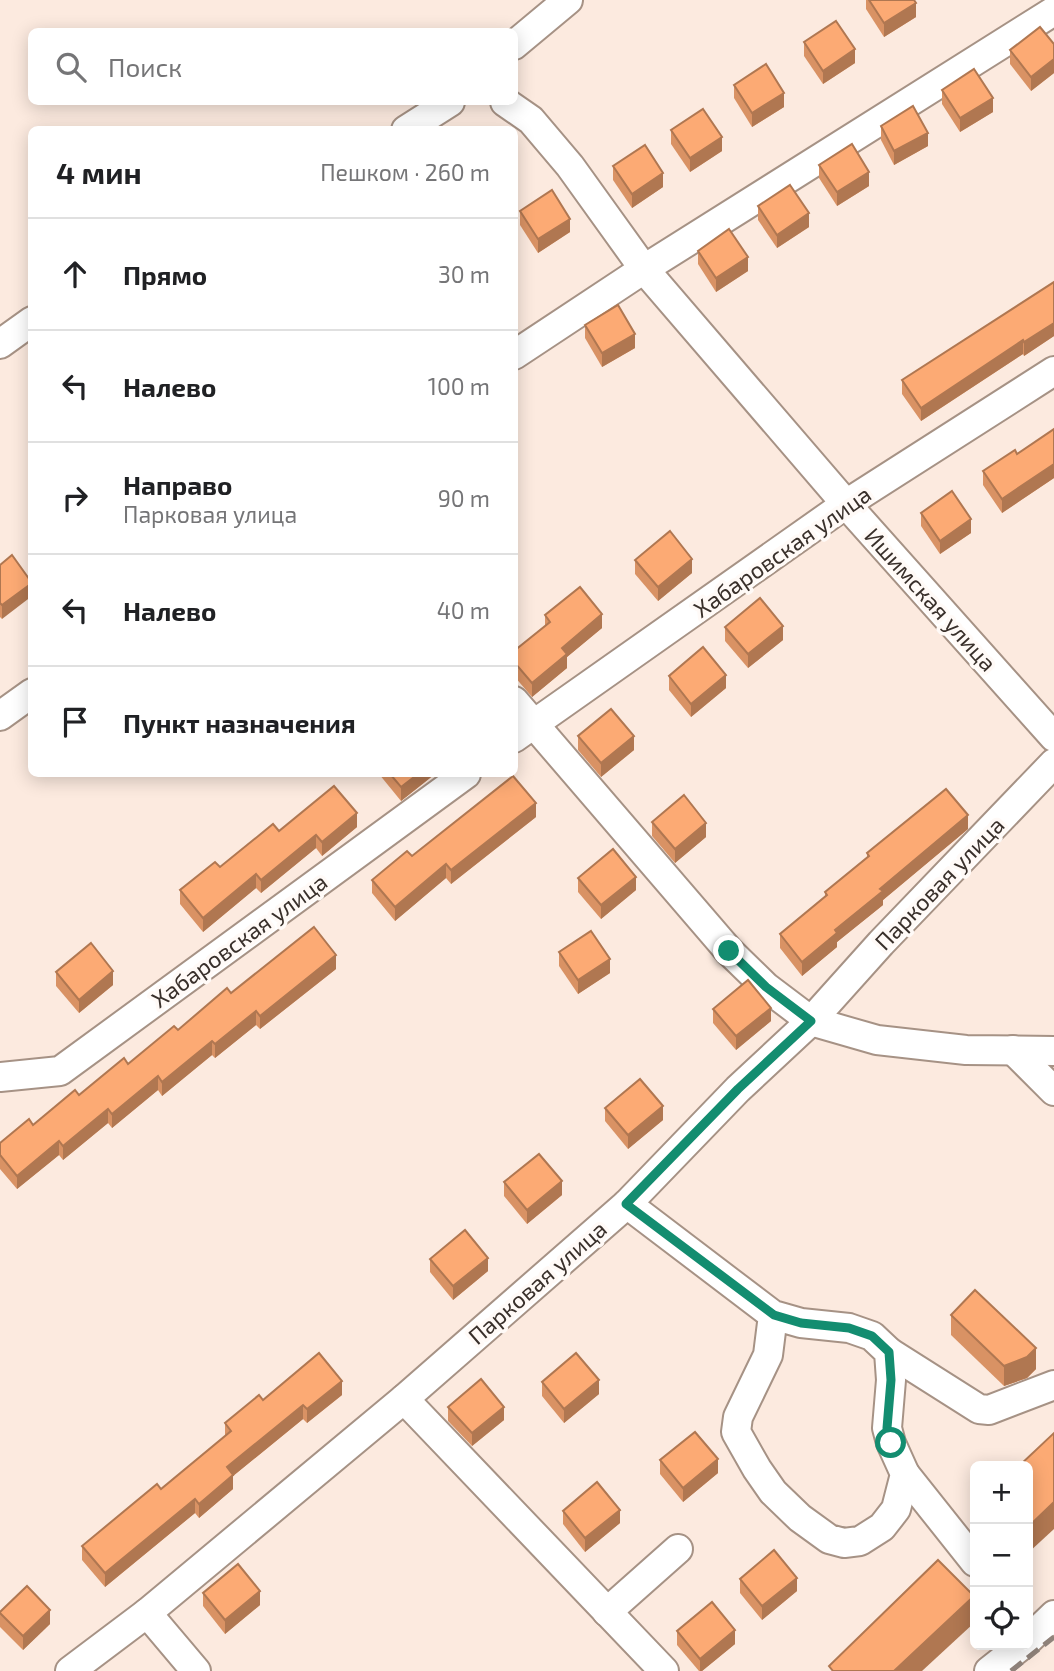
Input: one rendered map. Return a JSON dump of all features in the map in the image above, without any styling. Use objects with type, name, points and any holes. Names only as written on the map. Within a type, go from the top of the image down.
[{"type":"street","points":[[518,42],[568,0]]},
{"type":"street","points":[[518,352],[644,269],[1054,11]]},
{"type":"street","points":[[412,126],[445,105]]},
{"type":"street","name":"Ишимская улица","points":[[509,105],[531,120],[570,166],[644,269],[846,504],[1054,737]]},
{"type":"street","points":[[0,344],[28,324]]},
{"type":"street","name":"Хабаровская улица","points":[[524,731],[846,504],[1054,371]]},
{"type":"street","points":[[0,716],[28,697]]},
{"type":"street","points":[[518,713],[524,731],[729,951],[766,987],[811,1021],[877,1040],[966,1050],[1054,1051]]},
{"type":"street","name":"Парковая улица","points":[[70,1671],[147,1613],[404,1399],[626,1204],[738,1089],[811,1021],[881,943],[1054,763]]},
{"type":"street","name":"Хабаровская улица","points":[[0,1077],[60,1071],[462,777]]},
{"type":"street","points":[[1013,1050],[1054,1091]]},
{"type":"street","points":[[626,1204],[774,1315],[801,1323],[849,1328],[872,1336],[889,1352],[979,1409],[989,1410],[1054,1385]]},
{"type":"street","points":[[774,1315],[768,1355],[738,1417],[736,1432],[774,1492],[800,1518],[829,1539],[844,1543],[860,1541],[872,1535],[890,1519],[896,1509],[905,1474]]},
{"type":"street","points":[[889,1352],[891,1380],[887,1428],[891,1443],[905,1474],[970,1556]]},
{"type":"street","points":[[404,1399],[664,1671]]},
{"type":"street","points":[[607,1612],[678,1549]]},
{"type":"street","points":[[147,1613],[197,1671]]},
{"type":"street","points":[[1033,1633],[1054,1615]]},
{"type":"street","points":[[989,1671],[1013,1650]]},
{"type":"building","points":[[869,0],[914,0],[916,3],[884,23]]},
{"type":"building","points":[[836,21],[855,49],[823,71],[804,42]]},
{"type":"building","points":[[1040,27],[1054,44],[1054,59],[1031,77],[1010,50]]},
{"type":"building","points":[[766,64],[784,93],[752,113],[734,85]]},
{"type":"building","points":[[974,69],[993,98],[960,118],[942,90]]},
{"type":"building","points":[[913,106],[928,133],[894,151],[881,126]]},
{"type":"building","points":[[703,109],[722,137],[690,158],[671,130]]},
{"type":"building","points":[[852,144],[869,172],[837,192],[819,165]]},
{"type":"building","points":[[645,145],[663,173],[632,194],[613,166]]},
{"type":"building","points":[[790,185],[809,213],[777,235],[758,206]]},
{"type":"building","points":[[552,190],[570,219],[538,239],[520,211]]},
{"type":"building","points":[[729,229],[748,257],[716,278],[698,251]]},
{"type":"building","points":[[1054,282],[1054,323],[1024,342],[1023,340],[921,408],[902,380]]},
{"type":"building","points":[[618,305],[635,334],[602,353],[585,325]]},
{"type":"building","points":[[1054,429],[1054,464],[1002,499],[983,471],[1015,450],[1017,454]]},
{"type":"building","points":[[952,491],[971,519],[940,541],[921,513]]},
{"type":"building","points":[[670,531],[692,559],[658,587],[635,560]]},
{"type":"building","points":[[12,555],[28,577],[28,586],[2,605],[0,603],[0,565]]},
{"type":"building","points":[[580,587],[602,614],[562,648],[567,654],[532,683],[518,667],[518,648],[550,622],[545,615]]},
{"type":"building","points":[[760,598],[783,626],[748,654],[725,627]]},
{"type":"building","points":[[703,647],[726,675],[691,704],[669,676]]},
{"type":"building","points":[[611,709],[634,736],[601,763],[578,736]]},
{"type":"building","points":[[393,777],[414,777],[401,787]]},
{"type":"building","points":[[512,777],[536,803],[451,870],[446,864],[395,907],[372,880],[407,851],[412,856]]},
{"type":"building","points":[[334,786],[357,813],[322,842],[316,835],[261,880],[256,874],[203,918],[180,890],[215,862],[220,867],[273,824],[279,831]]},
{"type":"building","points":[[946,789],[968,815],[880,889],[883,891],[835,930],[837,933],[802,962],[780,934],[869,856],[867,853]]},
{"type":"building","points":[[684,795],[706,823],[675,849],[652,822]]},
{"type":"building","points":[[613,849],[636,877],[601,905],[578,878]]},
{"type":"building","points":[[314,927],[336,955],[260,1016],[256,1011],[215,1044],[212,1041],[162,1082],[158,1076],[112,1114],[108,1109],[63,1146],[59,1141],[17,1176],[0,1155],[0,1143],[29,1119],[33,1125],[75,1090],[79,1095],[124,1058],[128,1064],[174,1026],[178,1030],[227,988],[231,993]]},
{"type":"building","points":[[591,931],[610,959],[578,980],[559,952]]},
{"type":"building","points":[[91,943],[113,971],[79,1000],[56,972]]},
{"type":"building","points":[[748,980],[771,1008],[736,1036],[713,1009]]},
{"type":"building","points":[[640,1079],[663,1106],[628,1135],[605,1108]]},
{"type":"building","points":[[539,1154],[562,1181],[527,1210],[504,1182]]},
{"type":"building","points":[[465,1230],[488,1258],[453,1286],[430,1259]]},
{"type":"building","points":[[975,1290],[1036,1348],[1027,1357],[1004,1366],[951,1315]]},
{"type":"building","points":[[319,1353],[342,1381],[307,1409],[303,1405],[227,1467],[233,1475],[199,1504],[195,1499],[105,1573],[82,1546],[157,1484],[161,1489],[231,1431],[225,1423],[259,1395],[263,1400]]},
{"type":"building","points":[[576,1353],[599,1380],[564,1409],[542,1382]]},
{"type":"building","points":[[481,1379],[504,1407],[472,1433],[448,1407]]},
{"type":"building","points":[[695,1432],[718,1459],[683,1488],[660,1460]]},
{"type":"building","points":[[1054,1433],[1054,1502],[1033,1522],[1033,1461],[1024,1461]]},
{"type":"building","points":[[597,1482],[620,1510],[585,1538],[563,1511]]},
{"type":"building","points":[[774,1550],[797,1578],[762,1606],[740,1579]]},
{"type":"building","points":[[938,1560],[970,1592],[970,1600],[894,1671],[833,1671],[829,1666]]},
{"type":"building","points":[[238,1564],[260,1591],[225,1620],[203,1593]]},
{"type":"building","points":[[27,1586],[50,1610],[23,1636],[0,1612]]},
{"type":"building","points":[[712,1602],[735,1630],[700,1659],[677,1631]]},
{"type":"railway","points":[[1011,1671],[1054,1637]]},
{"type":"route","points":[[729,951],[766,987],[811,1021],[738,1089],[626,1204],[774,1315],[801,1323],[849,1328],[872,1336],[889,1352],[891,1380],[887,1428],[891,1443]]}]
